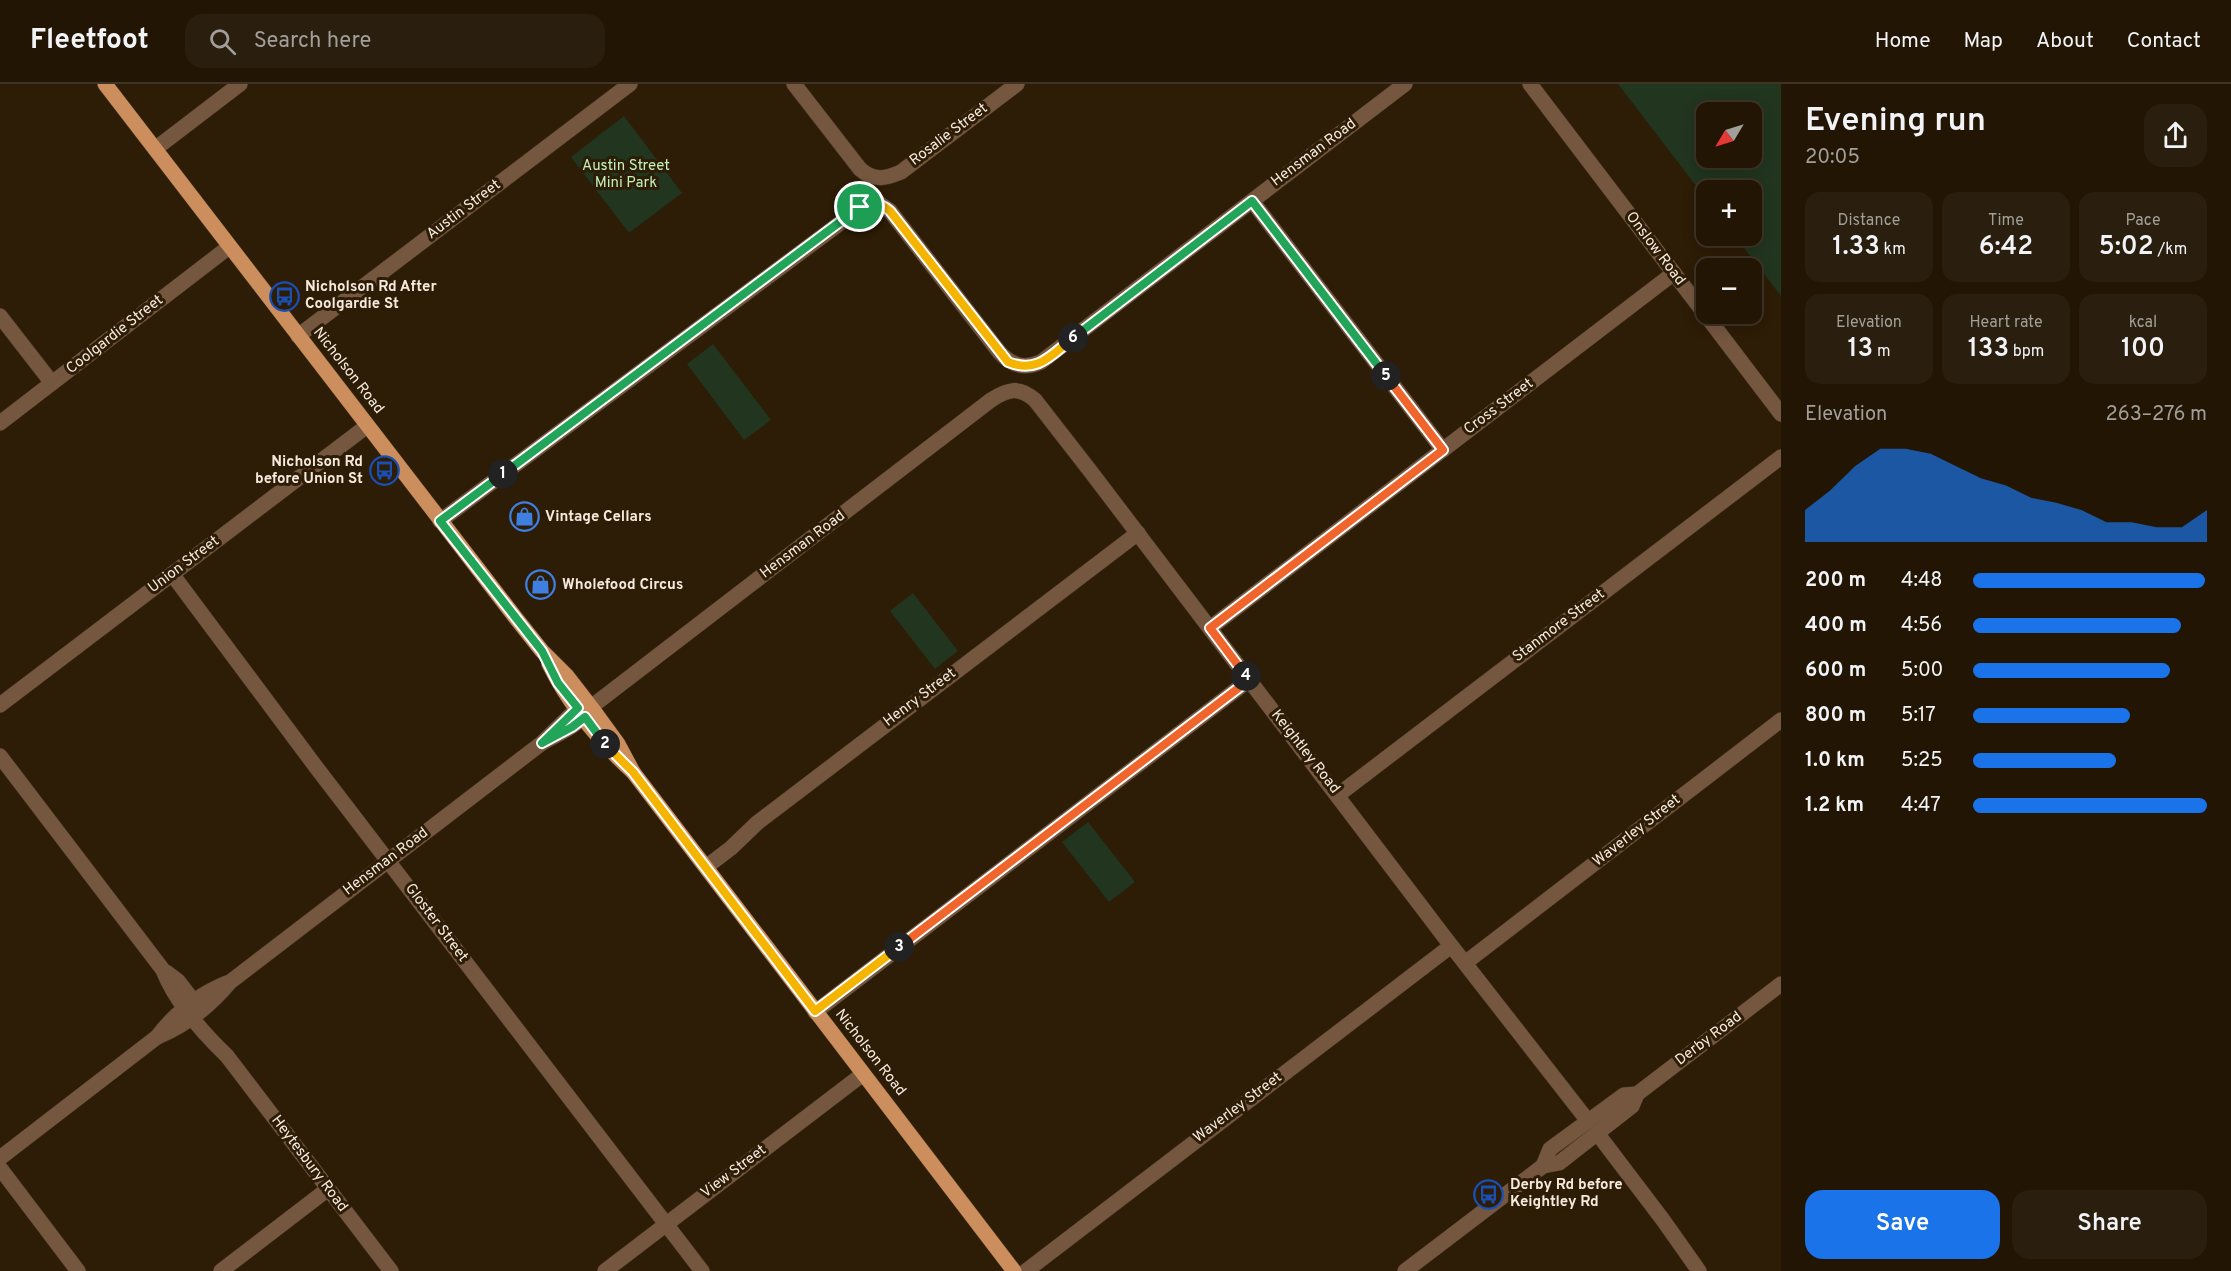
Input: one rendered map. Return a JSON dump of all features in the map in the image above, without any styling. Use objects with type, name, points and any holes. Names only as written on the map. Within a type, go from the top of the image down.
[{"type":"main road","name":"Nicholson Road","points":[[105,84],[440,521],[542,651],[567,676],[585,711],[618,744],[633,772],[1014,1271]]},
{"type":"street","points":[[154,149],[240,84]]},
{"type":"street","name":"Austin Street","points":[[298,336],[630,84]]},
{"type":"street","name":"Rosalie Street","points":[[794,84],[860,169],[865,174],[878,179],[891,177],[901,172],[1017,84]]},
{"type":"street","name":"Hensman Road","points":[[440,521],[866,204],[885,206],[1008,362],[1030,367],[1041,362],[1405,84]]},
{"type":"street","name":"Onslow Road","points":[[1530,84],[1781,414]]},
{"type":"street","points":[[1252,201],[1443,450]]},
{"type":"street","name":"Coolgardie Street","points":[[0,423],[229,247]]},
{"type":"street","name":"Cross Street","points":[[1210,628],[1674,273]]},
{"type":"street","points":[[0,316],[52,383]]},
{"type":"street","name":"Hensman Road","points":[[0,1158],[157,1037],[178,1029],[193,1010],[214,1001],[230,982],[542,743],[572,727],[585,711],[991,400],[1004,392],[1017,389]]},
{"type":"street","name":"Keightley Road","points":[[1017,389],[1026,391],[1035,399],[1451,946],[1663,1220],[1699,1271]]},
{"type":"street","name":"Union Street","points":[[0,705],[367,426]]},
{"type":"street","name":"Stanmore Street","points":[[1338,795],[1781,457]]},
{"type":"street","name":"Henry Street","points":[[706,867],[766,816],[1138,533]]},
{"type":"street","name":"Gloster Street","points":[[172,574],[702,1271]]},
{"type":"street","points":[[815,1011],[1249,680]]},
{"type":"street","name":"Waverley Street","points":[[1465,963],[1781,720]]},
{"type":"street","name":"Heytesbury Road","points":[[0,756],[163,970],[170,988],[193,1010],[211,1041],[227,1056],[392,1271]]},
{"type":"street","name":"Waverley Street","points":[[1026,1271],[1451,946]]},
{"type":"street","name":"Derby Road","points":[[1405,1271],[1543,1166],[1550,1149],[1592,1127],[1623,1095],[1637,1094],[1781,984]]},
{"type":"street","name":"View Street","points":[[605,1271],[863,1074]]},
{"type":"street","points":[[0,1167],[78,1271]]},
{"type":"street","points":[[221,1271],[328,1189]]},
{"type":"green space","points":[[1618,84],[1781,84],[1781,296],[1762,271],[1762,258],[1752,258],[1743,246],[1762,246],[1762,180],[1696,180],[1696,186]]},
{"type":"green space","name":"Austin Street Mini Park","points":[[624,116],[682,193],[629,233],[571,157]]},
{"type":"green space","points":[[713,344],[771,420],[744,440],[687,364]]},
{"type":"green space","points":[[913,593],[958,651],[935,669],[890,611]]},
{"type":"green space","points":[[1088,822],[1135,882],[1109,902],[1062,842]]},
{"type":"place","name":"Nicholson Rd After Coolgardie St","points":[[284,296]]},
{"type":"place","name":"Nicholson Rd before Union St","points":[[384,471]]},
{"type":"place","name":"Vintage Cellars","points":[[524,517]]},
{"type":"place","name":"Wholefood Circus","points":[[541,585]]},
{"type":"place","name":"Derby Rd before Keightley Rd","points":[[1489,1194]]},
{"type":"route","points":[[1252,201],[1443,450],[1210,628],[1249,680],[815,1011],[633,772],[612,752],[585,717],[572,727],[542,743],[562,721],[578,708],[558,683],[542,651],[440,521],[860,207],[866,204],[885,206],[1008,362],[1030,367],[1041,362],[1252,201]]}]
